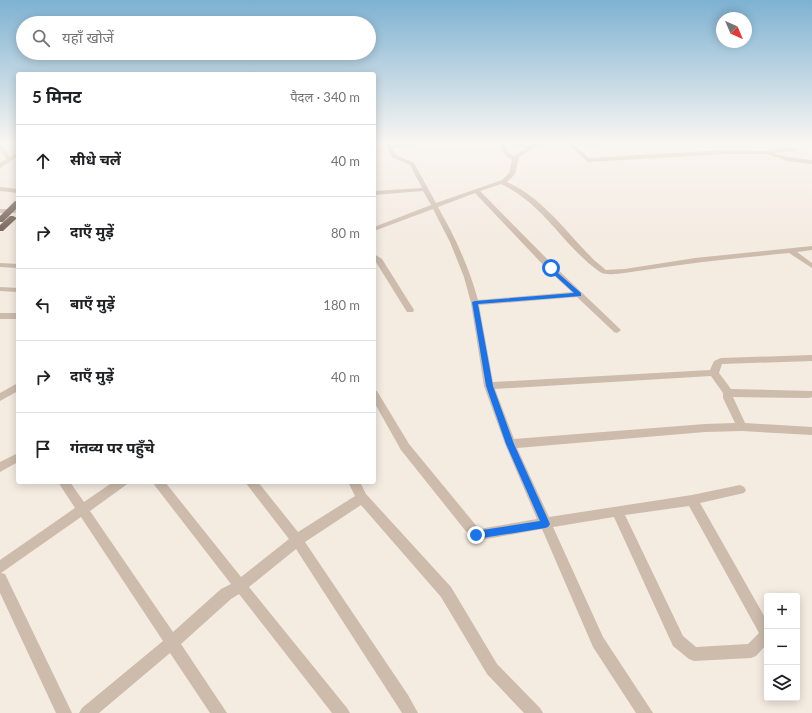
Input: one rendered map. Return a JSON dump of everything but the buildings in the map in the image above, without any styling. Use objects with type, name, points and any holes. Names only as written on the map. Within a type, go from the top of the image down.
[{"type":"highway","points":[[0,220],[15,212]]},
{"type":"highway","points":[[0,229],[15,212]]},
{"type":"street","points":[[419,176],[454,242],[468,277],[475,302],[489,386],[510,444],[598,642],[645,713]]},
{"type":"street","points":[[376,228],[476,190],[502,182],[509,176]]},
{"type":"street","points":[[502,182],[509,184],[525,194],[558,225],[574,245],[604,272],[625,271],[695,260],[812,248]]},
{"type":"street","points":[[0,189],[16,191]]},
{"type":"street","points":[[376,194],[426,189]]},
{"type":"street","points":[[476,190],[551,268],[617,330]]},
{"type":"street","points":[[0,211],[15,212]]},
{"type":"street","points":[[790,250],[812,266]]},
{"type":"street","points":[[376,258],[410,310]]},
{"type":"street","points":[[0,265],[16,266]]},
{"type":"street","points":[[0,289],[16,290]]},
{"type":"street","points":[[475,302],[579,294]]},
{"type":"street","points":[[0,316],[16,316]]},
{"type":"street","points":[[714,373],[717,363],[721,361],[812,358]]},
{"type":"street","points":[[489,386],[714,373]]},
{"type":"street","points":[[714,373],[728,393],[728,398],[742,427]]},
{"type":"street","points":[[0,397],[16,388]]},
{"type":"street","points":[[728,393],[809,394]]},
{"type":"street","points":[[376,397],[405,446],[476,535],[692,500],[740,490]]},
{"type":"street","points":[[510,444],[705,428],[742,427],[812,432]]},
{"type":"street","points":[[0,467],[16,458]]},
{"type":"street","points":[[65,484],[219,713]]},
{"type":"street","points":[[0,567],[119,484]]},
{"type":"street","points":[[160,484],[342,713]]},
{"type":"street","points":[[253,484],[297,540],[403,700],[410,713]]},
{"type":"street","points":[[355,484],[362,498],[446,592],[492,669],[536,713]]},
{"type":"street","points":[[87,713],[171,643],[226,594],[241,585],[297,540],[362,498]]},
{"type":"street","points":[[617,511],[678,641],[694,654],[751,651],[767,634],[692,500]]},
{"type":"street","points":[[0,579],[64,713]]},
{"type":"route","points":[[476,535],[545,524],[510,444],[489,386],[475,302],[548,298],[579,294],[551,268]]}]
